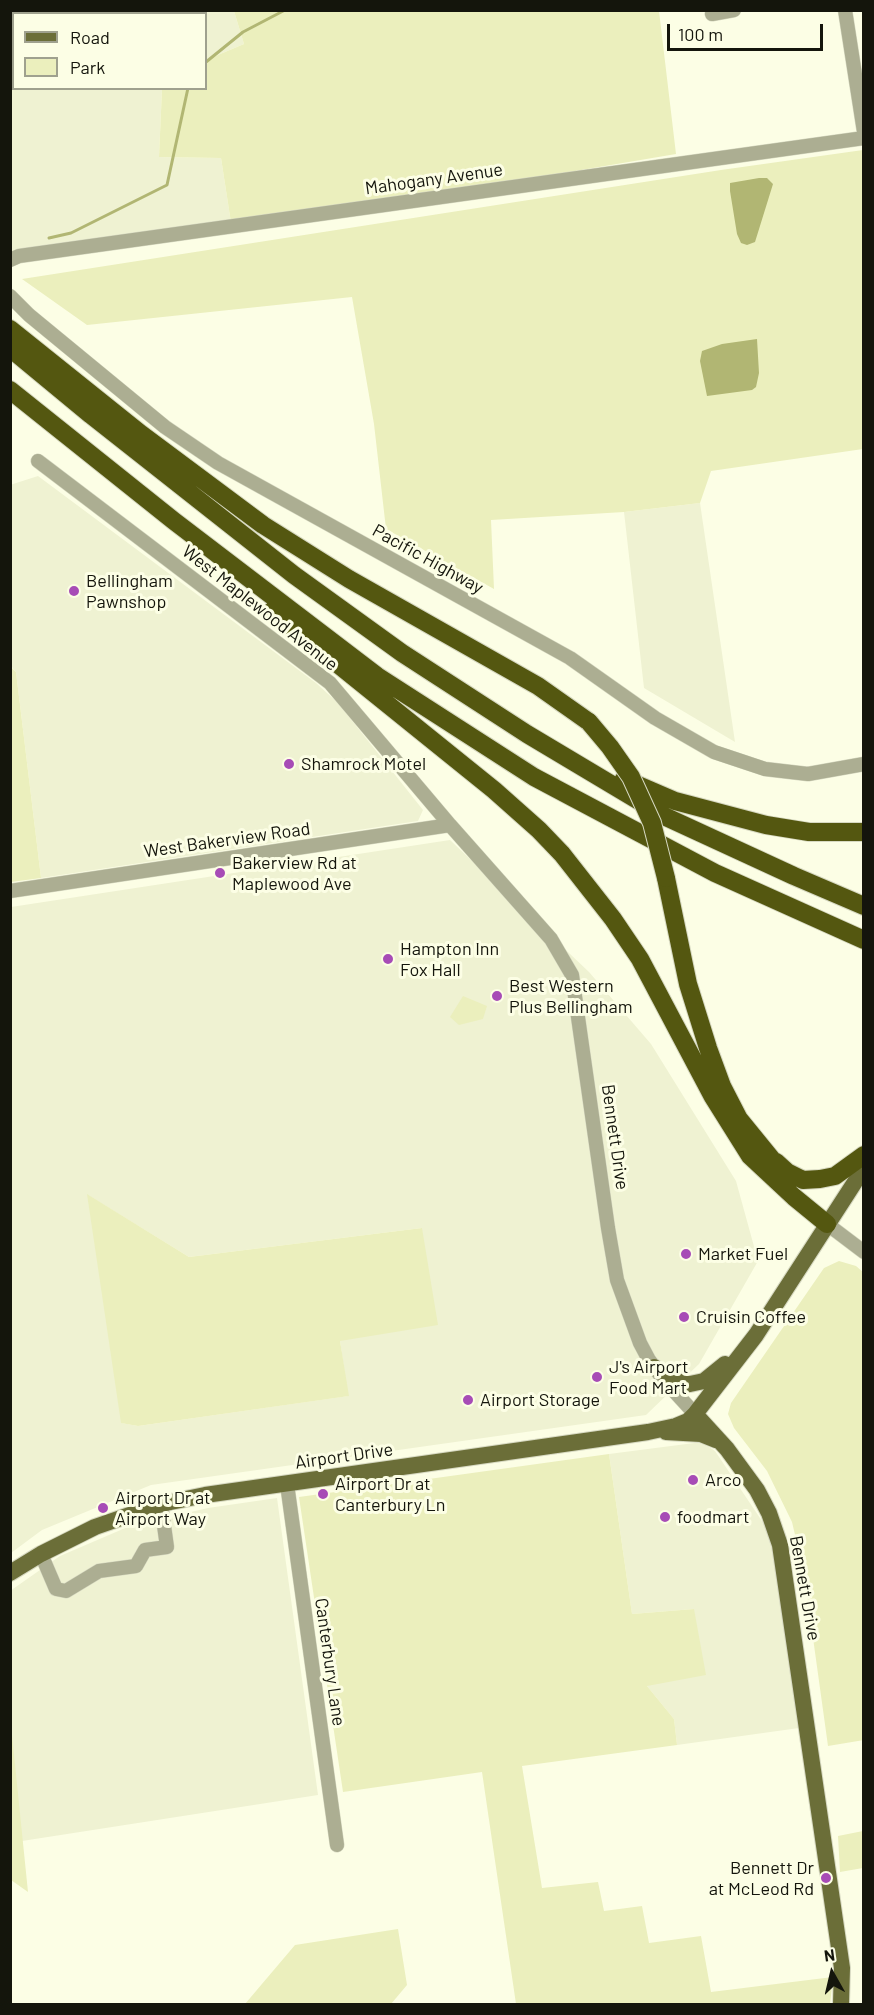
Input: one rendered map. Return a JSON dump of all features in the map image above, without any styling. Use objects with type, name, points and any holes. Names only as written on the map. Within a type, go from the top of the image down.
[{"type":"highway","points":[[10,329],[141,434],[263,525],[350,579],[538,686],[589,722],[631,777],[652,823],[688,984],[722,1086],[740,1119],[768,1156],[827,1224]]},
{"type":"highway","points":[[10,348],[100,423],[294,575],[402,653],[527,734],[666,817],[864,906]]},
{"type":"highway","points":[[10,390],[174,521],[377,676],[534,777],[715,873],[864,940]]},
{"type":"highway","points":[[174,521],[248,590],[319,650],[494,790],[562,854],[613,919],[640,959],[707,1086],[750,1156],[827,1224]]},
{"type":"highway","points":[[527,734],[675,801],[711,812],[809,832],[864,832]]},
{"type":"highway","points":[[768,1156],[788,1172],[803,1180],[835,1176],[864,1155]]},
{"type":"main road","points":[[695,1414],[756,1335],[864,1168]]},
{"type":"main road","points":[[654,1367],[682,1383],[704,1381],[756,1335]]},
{"type":"main road","name":"Airport Drive","points":[[10,1574],[41,1554],[95,1527],[161,1504],[205,1495],[648,1432],[676,1426],[695,1414]]},
{"type":"main road","name":"Bennett Drive","points":[[695,1414],[722,1444],[757,1490],[769,1513],[780,1545],[842,1968],[841,2004]]},
{"type":"main road","points":[[648,1432],[701,1434],[714,1438],[722,1444]]},
{"type":"street","points":[[712,14],[735,10]]},
{"type":"street","points":[[845,10],[864,132]]},
{"type":"street","name":"Mahogany Avenue","points":[[10,260],[19,256],[864,138]]},
{"type":"street","name":"Pacific Highway","points":[[10,296],[29,315],[165,427],[218,463],[570,658],[655,718],[714,752],[765,769],[808,774],[864,764]]},
{"type":"street","name":"West Maplewood Avenue","points":[[38,461],[330,683],[450,825],[551,939],[572,975]]},
{"type":"street","name":"West Bakerview Road","points":[[10,891],[450,825]]},
{"type":"street","name":"Bennett Drive","points":[[572,975],[617,1280],[640,1343],[663,1380],[695,1414]]},
{"type":"street","points":[[827,1224],[864,1252]]},
{"type":"street","name":"Canterbury Lane","points":[[287,1484],[337,1845]]},
{"type":"street","points":[[41,1554],[56,1589],[66,1591],[99,1571],[136,1566],[145,1550],[167,1547],[161,1504]]},
{"type":"shaded area","points":[[35,10],[234,11],[244,44],[207,60],[207,12],[26,12]]},
{"type":"shaded area","points":[[12,14],[12,90],[162,90],[159,157],[221,158],[232,229],[11,259],[10,15]]},
{"type":"shaded area","points":[[767,178],[773,184],[755,242],[747,245],[741,243],[737,234],[730,183]]},
{"type":"shaded area","points":[[757,339],[759,373],[756,387],[752,390],[707,396],[700,361],[702,351],[722,344]]},
{"type":"shaded area","points":[[38,476],[316,683],[338,703],[423,810],[418,821],[41,878],[16,672],[11,666],[10,485]]},
{"type":"shaded area","points":[[700,503],[735,742],[644,688],[624,512]]},
{"type":"shaded area","points":[[450,840],[589,972],[651,1044],[736,1181],[758,1261],[699,1364],[646,1415],[151,1485],[42,1530],[11,1553],[11,907]],"holes":[[[88,1195],[189,1257],[422,1228],[340,1341],[348,1396],[138,1426],[122,1423]]]},
{"type":"shaded area","points":[[702,1442],[715,1451],[764,1524],[773,1552],[799,1728],[677,1745],[674,1719],[647,1686],[694,1609],[632,1614],[609,1454]]},
{"type":"shaded area","points":[[277,1498],[318,1795],[22,1841],[10,1735],[10,1591],[60,1556],[130,1526],[208,1508]]},
{"type":"green space","points":[[234,11],[659,11],[676,154],[232,229],[221,158],[159,157],[162,90],[207,90],[207,60],[244,44]]},
{"type":"green space","points":[[863,150],[863,449],[711,471],[700,503],[624,512],[491,520],[494,589],[386,529],[374,424],[352,297],[87,325],[22,279],[721,170]]},
{"type":"green space","points":[[10,666],[16,672],[41,878],[11,882]]},
{"type":"green space","points":[[463,996],[487,1006],[483,1019],[459,1025],[450,1017]]},
{"type":"green space","points":[[87,1194],[189,1257],[422,1228],[438,1325],[340,1341],[349,1396],[138,1426],[121,1423]]},
{"type":"green space","points":[[839,1261],[856,1266],[863,1272],[864,1740],[828,1746],[804,1573],[792,1522],[767,1471],[734,1428],[728,1414],[731,1403],[824,1268]]},
{"type":"green space","points":[[609,1454],[632,1614],[694,1609],[706,1675],[647,1686],[674,1719],[677,1745],[522,1766],[542,1888],[598,1882],[604,1911],[642,1906],[649,1943],[701,1936],[711,1992],[833,1977],[830,2004],[516,2004],[482,1772],[343,1792],[299,1497]]},
{"type":"green space","points":[[12,1735],[28,1892],[11,1880]]},
{"type":"green space","points":[[863,1831],[863,1868],[840,1872],[838,1836]]},
{"type":"green space","points":[[398,1929],[407,1985],[391,2004],[245,2004],[295,1945]]},
{"type":"waterway","points":[[207,61],[243,32],[285,10]]},
{"type":"waterway","points":[[49,238],[71,233],[167,185],[188,90]]},
{"type":"place","name":"Bellingham Pawnshop","points":[[74,591]]},
{"type":"place","name":"Shamrock Motel","points":[[289,764]]},
{"type":"place","name":"Bakerview Rd at Maplewood Ave","points":[[220,873]]},
{"type":"place","name":"Hampton Inn Fox Hall","points":[[388,959]]},
{"type":"place","name":"Best Western Plus Bellingham","points":[[497,996]]},
{"type":"place","name":"Market Fuel","points":[[686,1254]]},
{"type":"place","name":"Cruisin Coffee","points":[[684,1317]]},
{"type":"place","name":"J's Airport Food Mart","points":[[597,1377]]},
{"type":"place","name":"Airport Storage","points":[[468,1400]]},
{"type":"place","name":"Arco","points":[[693,1480]]},
{"type":"place","name":"Airport Dr at Canterbury Ln","points":[[323,1494]]},
{"type":"place","name":"Airport Dr at Airport Way","points":[[103,1508]]},
{"type":"place","name":"foodmart","points":[[665,1517]]},
{"type":"place","name":"Bennett Dr at McLeod Rd","points":[[826,1878]]}]
